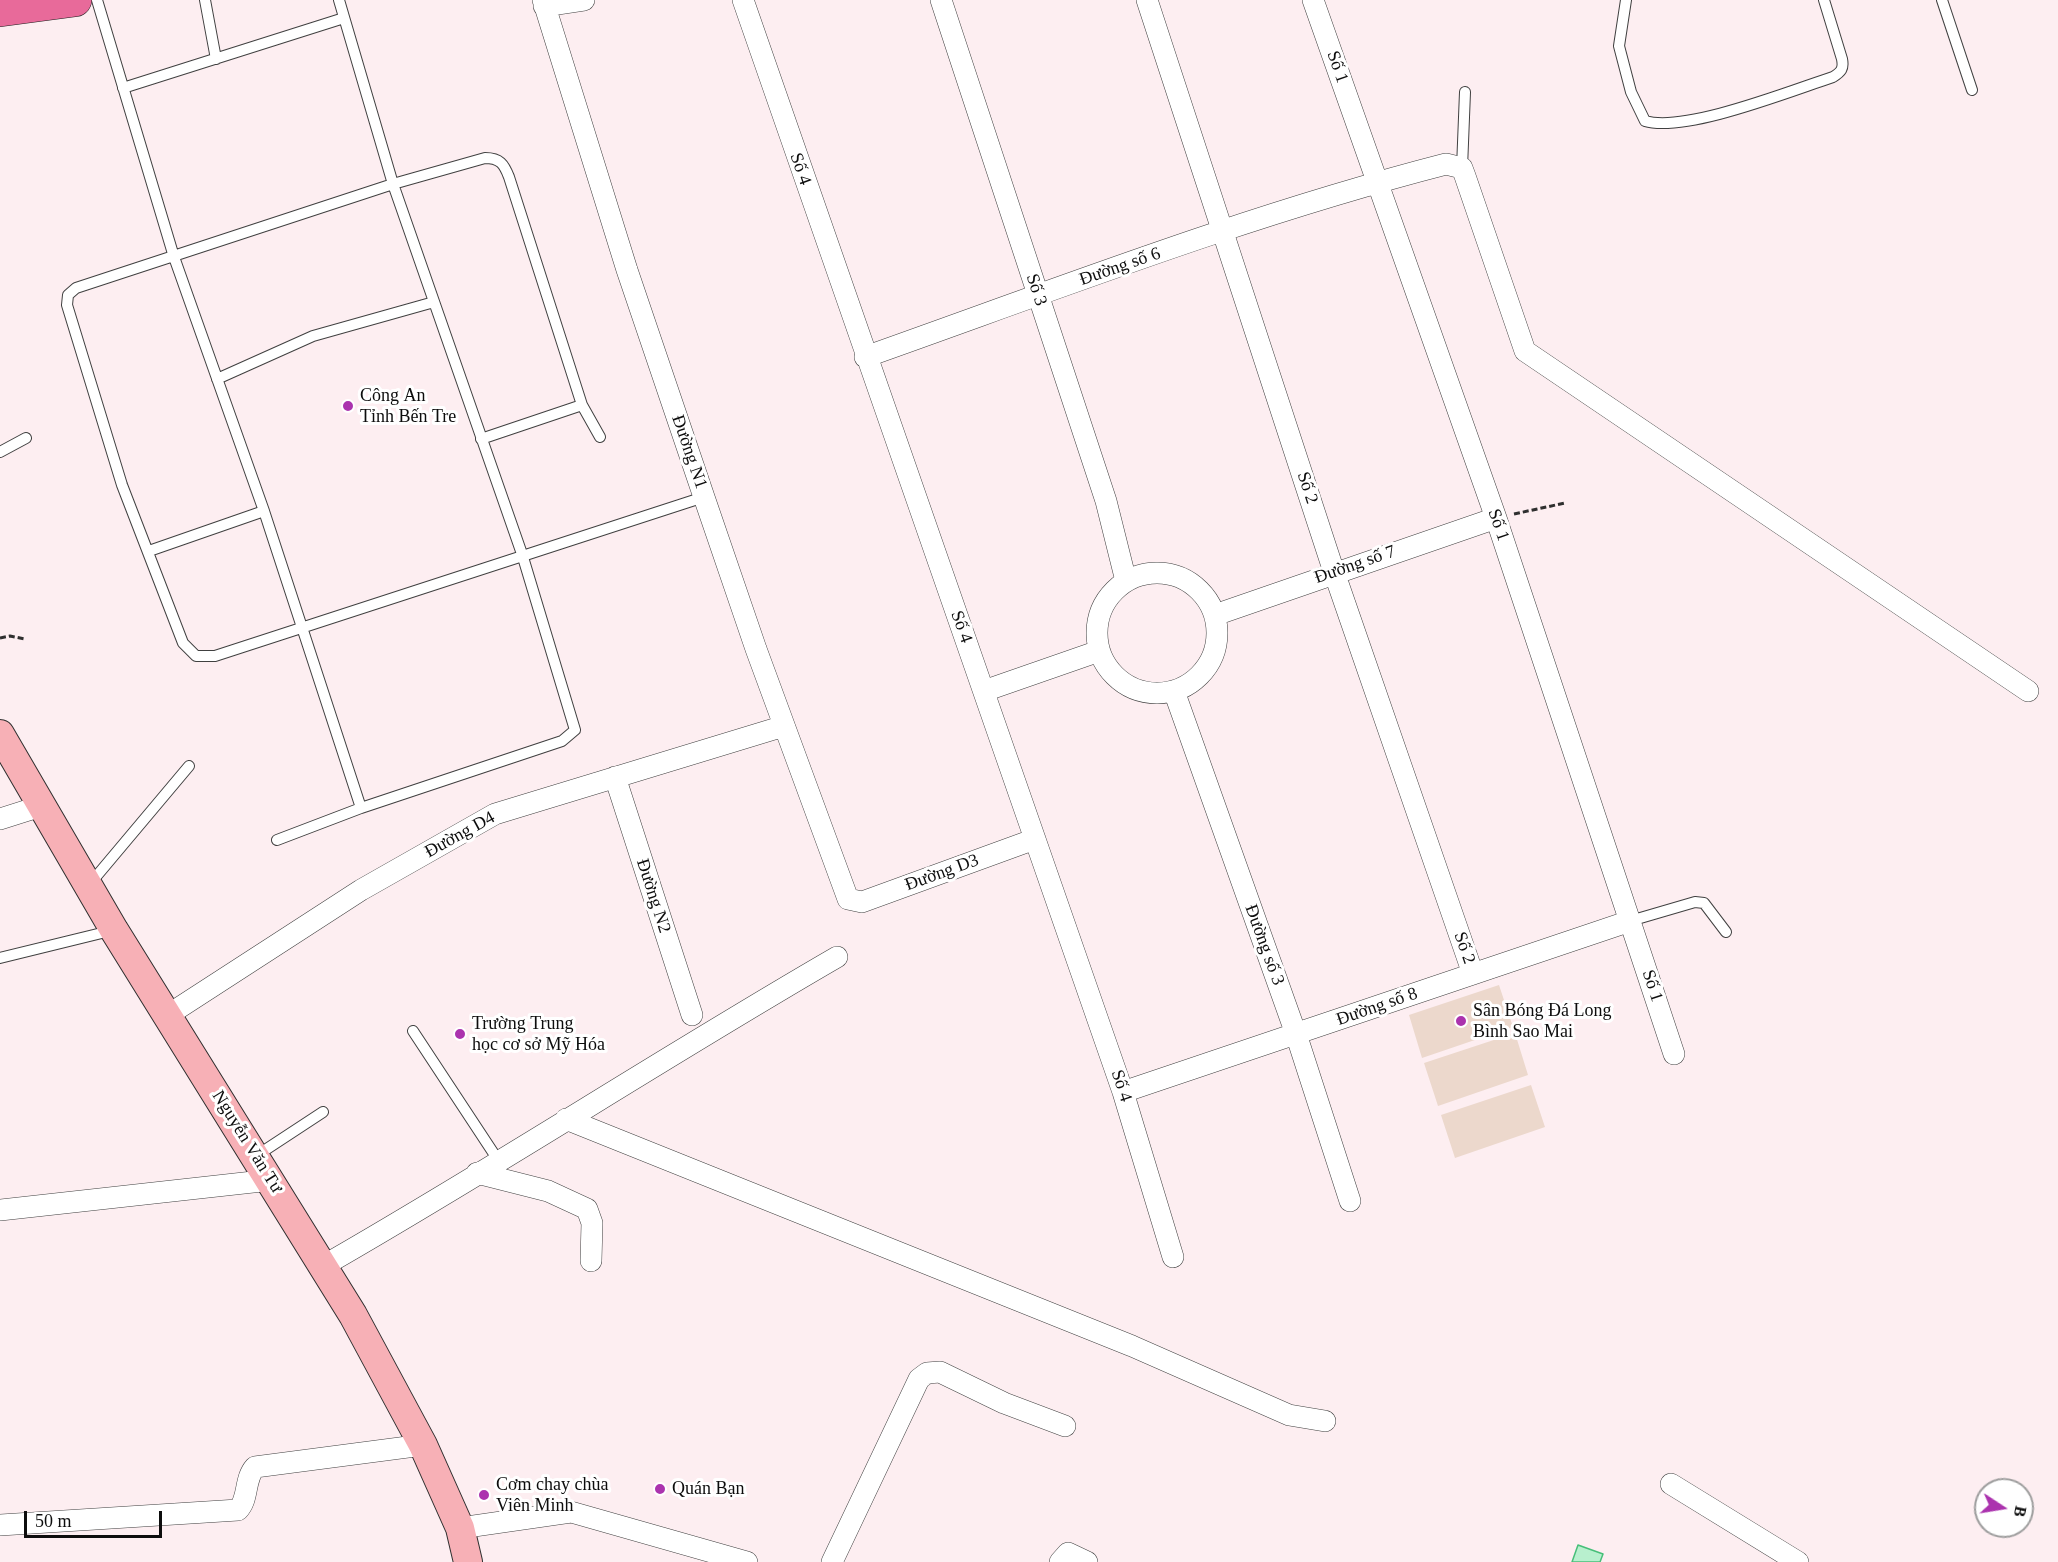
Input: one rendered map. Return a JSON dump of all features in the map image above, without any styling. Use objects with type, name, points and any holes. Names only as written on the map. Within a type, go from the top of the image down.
[{"type":"highway","points":[[0,10],[75,0]]},
{"type":"main road","name":"Nguyễn Văn Tư","points":[[0,734],[114,930],[353,1315],[423,1445],[460,1528],[468,1562]]},
{"type":"street","points":[[543,3],[584,0]]},
{"type":"street","name":"Số 4","points":[[742,0],[1123,1092],[1173,1257]]},
{"type":"street","name":"Số 3","points":[[941,0],[1106,501],[1126,581]]},
{"type":"street","name":"Số 2","points":[[1147,0],[1334,572],[1473,974]]},
{"type":"street","name":"Số 1","points":[[1313,0],[1496,518],[1674,1054]]},
{"type":"street","name":"Đường N1","points":[[543,3],[627,270],[704,497],[784,726],[848,899]]},
{"type":"street","name":"Đường số 6","points":[[865,357],[1223,231],[1377,182],[1446,164],[1462,168]]},
{"type":"street","points":[[1462,168],[1525,351],[2028,691]]},
{"type":"street","name":"Đường số 7","points":[[1215,615],[1334,572],[1496,518]]},
{"type":"street","points":[[1147,573],[1168,573],[1189,581],[1205,595],[1215,615],[1217,634],[1214,653],[1198,676],[1173,691],[1143,692],[1128,686],[1115,677],[1099,651],[1097,624],[1107,599],[1126,581],[1147,573]]},
{"type":"street","points":[[984,691],[1099,651]]},
{"type":"street","name":"Đường số 3","points":[[1173,691],[1296,1034],[1350,1201]]},
{"type":"street","name":"Đường D4","points":[[168,1015],[361,890],[495,814],[784,726]]},
{"type":"street","name":"Đường N2","points":[[615,777],[692,1015]]},
{"type":"street","points":[[0,819],[41,806]]},
{"type":"street","name":"Đường D3","points":[[848,899],[862,902],[1035,838]]},
{"type":"street","name":"Đường số 8","points":[[1123,1092],[1630,921]]},
{"type":"street","points":[[323,1266],[837,957]]},
{"type":"street","points":[[566,1119],[1132,1346],[1289,1415],[1325,1421]]},
{"type":"street","points":[[477,1173],[548,1191],[587,1209],[592,1223],[591,1261]]},
{"type":"street","points":[[0,1210],[271,1180]]},
{"type":"street","points":[[832,1562],[919,1378],[927,1373],[940,1372],[1004,1403],[1065,1426]]},
{"type":"street","points":[[0,1525],[238,1510],[251,1472],[255,1467],[423,1445]]},
{"type":"street","points":[[1671,1484],[1786,1559]]},
{"type":"street","points":[[460,1528],[572,1512],[747,1562]]},
{"type":"street","points":[[1060,1562],[1068,1553],[1087,1562]]},
{"type":"lane","points":[[97,0],[174,257],[264,511],[361,808]]},
{"type":"lane","points":[[205,0],[216,58]]},
{"type":"lane","points":[[278,840],[361,808],[562,741],[572,735],[575,730],[574,719],[522,554],[393,184],[339,0]]},
{"type":"lane","points":[[1626,0],[1619,46],[1631,92],[1645,121],[1672,125],[1716,114],[1833,77],[1840,72],[1843,67],[1842,58],[1824,0]]},
{"type":"lane","points":[[1942,0],[1972,90]]},
{"type":"lane","points":[[123,88],[344,18]]},
{"type":"lane","points":[[1462,168],[1465,92]]},
{"type":"lane","points":[[600,437],[582,405],[509,177],[501,161],[485,158],[393,184],[76,288],[68,295],[67,305],[122,485],[149,550],[166,604],[183,643],[196,656],[215,656],[522,554],[704,497]]},
{"type":"lane","points":[[217,379],[312,336],[434,302]]},
{"type":"lane","points":[[481,439],[582,405]]},
{"type":"lane","points":[[0,452],[26,438]]},
{"type":"lane","points":[[149,550],[264,511]]},
{"type":"lane","points":[[88,886],[189,766]]},
{"type":"lane","points":[[1630,921],[1695,902],[1704,903],[1726,932]]},
{"type":"lane","points":[[0,958],[114,930]]},
{"type":"lane","points":[[413,1032],[498,1160]]},
{"type":"lane","points":[[256,1156],[323,1112]]},
{"type":"path","points":[[1496,518],[1565,503]]},
{"type":"path","points":[[0,638],[10,636],[25,639]]},
{"type":"shaded area","name":"Sân Bóng Đá Long Bình Sao Mai","points":[[1499,985],[1513,1027],[1422,1058],[1409,1015]]},
{"type":"shaded area","points":[[1515,1033],[1528,1075],[1438,1106],[1424,1063]]},
{"type":"shaded area","points":[[1531,1085],[1545,1127],[1455,1158],[1441,1115]]},
{"type":"shaded area","points":[[1578,1545],[1603,1554],[1600,1562],[1572,1562]]},
{"type":"place","name":"Công An Tỉnh Bến Tre","points":[[348,406]]},
{"type":"place","name":"Sân Bóng Đá Long Bình Sao Mai","points":[[1461,1021]]},
{"type":"place","name":"Trường Trung học cơ sở Mỹ Hóa","points":[[460,1034]]},
{"type":"place","name":"Quán Bạn","points":[[660,1489]]},
{"type":"place","name":"Cơm chay chùa Viên Minh","points":[[484,1495]]}]
